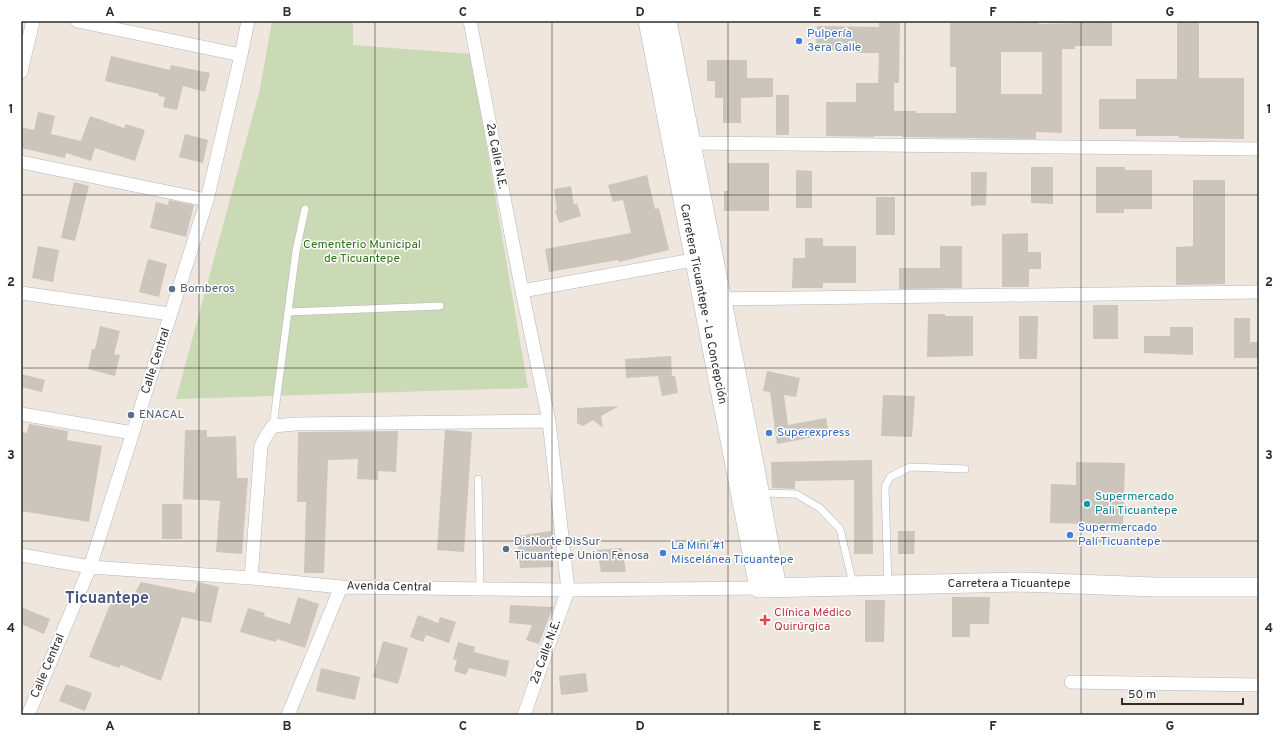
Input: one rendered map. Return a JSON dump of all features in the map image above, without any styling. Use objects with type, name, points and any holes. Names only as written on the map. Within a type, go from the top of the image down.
[{"type":"main road","name":"Carretera Ticuantepe - La Concepción","points":[[648,21],[702,299],[768,588]]},
{"type":"main road","name":"Carretera Ticuantepe - La Concepción","points":[[667,21],[760,494],[768,588]]},
{"type":"main road","name":"Carretera a Ticuantepe","points":[[768,588],[1022,582],[1155,587],[1259,587]]},
{"type":"street","points":[[21,72],[33,21]]},
{"type":"street","points":[[77,21],[241,55]]},
{"type":"street","name":"Calle Central","points":[[28,715],[90,567],[207,200],[248,21]]},
{"type":"street","name":"2a Calle N.E.","points":[[470,21],[549,421],[568,590],[524,715]]},
{"type":"street","points":[[671,143],[1259,149]]},
{"type":"street","points":[[21,162],[207,200]]},
{"type":"street","points":[[522,290],[713,256]]},
{"type":"street","points":[[702,299],[1259,292]]},
{"type":"street","points":[[21,293],[170,314]]},
{"type":"street","points":[[21,414],[133,433]]},
{"type":"street","points":[[251,578],[262,446],[266,436],[273,426],[296,424],[549,421]]},
{"type":"street","name":"Avenida Central","points":[[21,555],[90,567],[251,578],[341,587],[568,590],[768,588]]},
{"type":"street","points":[[288,715],[341,587]]},
{"type":"street","points":[[1071,682],[1259,685]]},
{"type":"lane","points":[[273,426],[296,251],[305,208]]},
{"type":"lane","points":[[288,312],[440,306]]},
{"type":"lane","points":[[888,585],[885,487],[890,477],[910,468],[965,469]]},
{"type":"lane","points":[[478,479],[480,589]]},
{"type":"lane","points":[[760,494],[796,494],[820,508],[840,529],[853,586]]},
{"type":"green space","name":"Cementerio Municipal de Ticuantepe","points":[[272,21],[353,21],[353,45],[471,54],[528,388],[176,399],[260,89]]},
{"type":"building","points":[[1017,21],[1039,21],[1039,24],[1112,22],[1112,46],[1075,46],[1075,49],[1062,49],[1062,133],[1036,132],[1036,139],[826,136],[826,102],[856,102],[856,83],[878,83],[879,53],[857,53],[857,50],[816,50],[817,26],[879,27],[879,23],[900,23],[899,83],[894,83],[894,111],[916,111],[916,113],[956,113],[956,67],[950,67],[950,23],[1017,23]],"holes":[[[1001,52],[1042,52],[1042,94],[1001,94]]]},
{"type":"building","points":[[1177,22],[1199,22],[1199,78],[1244,78],[1244,139],[1136,136],[1136,129],[1099,129],[1099,99],[1136,99],[1136,79],[1177,79]]},
{"type":"building","points":[[111,56],[170,70],[171,65],[210,73],[205,92],[183,86],[177,110],[163,107],[165,97],[158,96],[159,94],[105,81]]},
{"type":"building","points":[[707,60],[747,60],[747,78],[773,78],[773,97],[741,98],[741,123],[723,123],[723,98],[715,98],[715,81],[707,81]]},
{"type":"building","points":[[776,95],[789,95],[789,135],[776,135]]},
{"type":"building","points":[[38,112],[55,116],[51,134],[81,141],[90,116],[124,128],[126,124],[145,130],[135,161],[95,148],[91,161],[66,153],[65,158],[21,148],[21,127],[34,130]]},
{"type":"building","points":[[185,134],[208,140],[203,163],[179,157]]},
{"type":"building","points":[[728,163],[769,163],[769,211],[724,211],[724,191],[728,191]]},
{"type":"building","points":[[1031,167],[1053,167],[1053,204],[1031,203]]},
{"type":"building","points":[[1096,167],[1125,167],[1125,170],[1152,170],[1152,209],[1124,209],[1124,213],[1096,213]]},
{"type":"building","points":[[796,170],[812,171],[812,208],[796,208]]},
{"type":"building","points":[[971,172],[987,172],[986,205],[971,206]]},
{"type":"building","points":[[647,175],[655,209],[659,208],[669,250],[619,262],[618,260],[549,272],[545,249],[631,233],[623,200],[613,202],[608,185]]},
{"type":"building","points":[[1193,180],[1225,180],[1225,284],[1176,285],[1176,247],[1193,246]]},
{"type":"building","points":[[74,182],[89,186],[75,241],[61,238]]},
{"type":"building","points":[[571,186],[574,205],[577,203],[581,216],[559,223],[555,210],[557,210],[554,189]]},
{"type":"building","points":[[876,197],[895,197],[895,235],[876,235]]},
{"type":"building","points":[[169,200],[194,205],[186,237],[150,228],[156,202],[168,205]]},
{"type":"building","points":[[1028,233],[1028,252],[1041,252],[1041,269],[1029,269],[1029,287],[1002,287],[1002,234]]},
{"type":"building","points":[[805,238],[823,238],[823,246],[856,246],[856,283],[823,283],[823,288],[792,288],[793,258],[805,258]]},
{"type":"building","points":[[38,246],[59,250],[53,282],[32,278]]},
{"type":"building","points":[[940,246],[962,246],[962,288],[899,289],[899,268],[940,268]]},
{"type":"building","points":[[148,259],[167,264],[159,297],[139,292]]},
{"type":"building","points":[[1093,305],[1118,305],[1118,339],[1093,339]]},
{"type":"building","points":[[928,314],[945,314],[945,316],[973,316],[973,356],[927,357]]},
{"type":"building","points":[[1019,316],[1038,316],[1037,359],[1019,359]]},
{"type":"building","points":[[1234,318],[1250,318],[1250,342],[1259,342],[1259,358],[1234,358]]},
{"type":"building","points":[[100,326],[120,331],[114,354],[120,355],[115,376],[88,369],[92,349],[95,349]]},
{"type":"building","points":[[1170,327],[1193,327],[1193,355],[1144,353],[1144,336],[1170,336]]},
{"type":"building","points":[[671,356],[672,376],[675,376],[678,393],[662,396],[658,376],[626,378],[625,359]]},
{"type":"building","points":[[767,371],[800,378],[796,397],[784,395],[788,425],[826,418],[829,434],[777,444],[770,392],[763,391]]},
{"type":"building","points":[[21,374],[45,380],[42,392],[21,387]]},
{"type":"building","points":[[883,395],[915,396],[912,437],[881,436]]},
{"type":"building","points":[[619,406],[601,416],[603,428],[593,420],[583,426],[577,423],[577,408]]},
{"type":"building","points":[[29,424],[68,431],[67,440],[102,446],[89,522],[21,511],[21,432],[27,433]]},
{"type":"building","points":[[185,430],[207,430],[207,437],[236,436],[237,478],[248,478],[242,554],[216,552],[220,501],[183,499]]},
{"type":"building","points":[[445,430],[472,432],[464,552],[437,550]]},
{"type":"building","points":[[398,431],[396,472],[378,471],[378,480],[357,479],[358,459],[328,460],[324,573],[304,573],[306,502],[297,502],[298,432]]},
{"type":"building","points":[[872,460],[873,554],[854,554],[854,480],[795,481],[795,489],[772,488],[771,462]]},
{"type":"building","name":"Supermercado Pali Ticuantepe","points":[[1076,462],[1125,463],[1123,525],[1050,523],[1051,484],[1076,485]]},
{"type":"building","points":[[162,504],[182,504],[182,539],[162,539]]},
{"type":"building","points":[[551,531],[553,567],[520,568],[517,536]]},
{"type":"building","points":[[898,531],[915,531],[914,554],[898,554]]},
{"type":"building","points":[[622,548],[626,572],[601,572],[597,550]]},
{"type":"building","points":[[141,582],[195,593],[198,582],[219,587],[211,623],[182,617],[161,681],[121,665],[119,668],[89,657],[115,592],[132,598]]},
{"type":"building","points":[[298,597],[319,604],[305,648],[277,639],[276,642],[240,632],[248,608],[265,613],[264,616],[290,624]]},
{"type":"building","points":[[952,597],[990,597],[989,624],[970,624],[970,637],[952,637]]},
{"type":"building","points":[[865,600],[885,600],[884,642],[865,642]]},
{"type":"building","points":[[510,605],[553,607],[539,644],[526,640],[532,625],[509,623]]},
{"type":"building","points":[[21,607],[50,619],[44,634],[21,624]]},
{"type":"building","points":[[418,615],[438,623],[440,617],[456,622],[449,643],[426,635],[423,642],[410,637]]},
{"type":"building","points":[[383,641],[408,648],[398,684],[373,677]]},
{"type":"building","points":[[458,642],[475,647],[474,652],[509,661],[506,677],[469,668],[466,675],[454,671],[457,660],[453,659]]},
{"type":"building","points":[[321,668],[360,677],[355,700],[316,691]]},
{"type":"building","points":[[586,673],[588,692],[561,695],[559,676]]},
{"type":"building","points":[[66,684],[92,693],[85,711],[59,701]]},
{"type":"place","name":"Pulpería 3era Calle","points":[[799,41]]},
{"type":"place","name":"Bomberos","points":[[172,289]]},
{"type":"place","name":"ENACAL","points":[[131,415]]},
{"type":"place","name":"Superexpress","points":[[769,433]]},
{"type":"place","name":"Supermercado Pali Ticuantepe","points":[[1087,504]]},
{"type":"place","name":"Supermercado Palí Ticuantepe","points":[[1070,535]]},
{"type":"place","name":"DisNorte DisSur Ticuantepe Union Fenosa","points":[[506,549]]},
{"type":"place","name":"La Mini #1 Miscelánea Ticuantepe","points":[[663,553]]},
{"type":"place","name":"Clínica Médico Quirúrgica","points":[[765,620]]},
{"type":"district","name":"Ticuantepe","points":[[107,599]]}]
